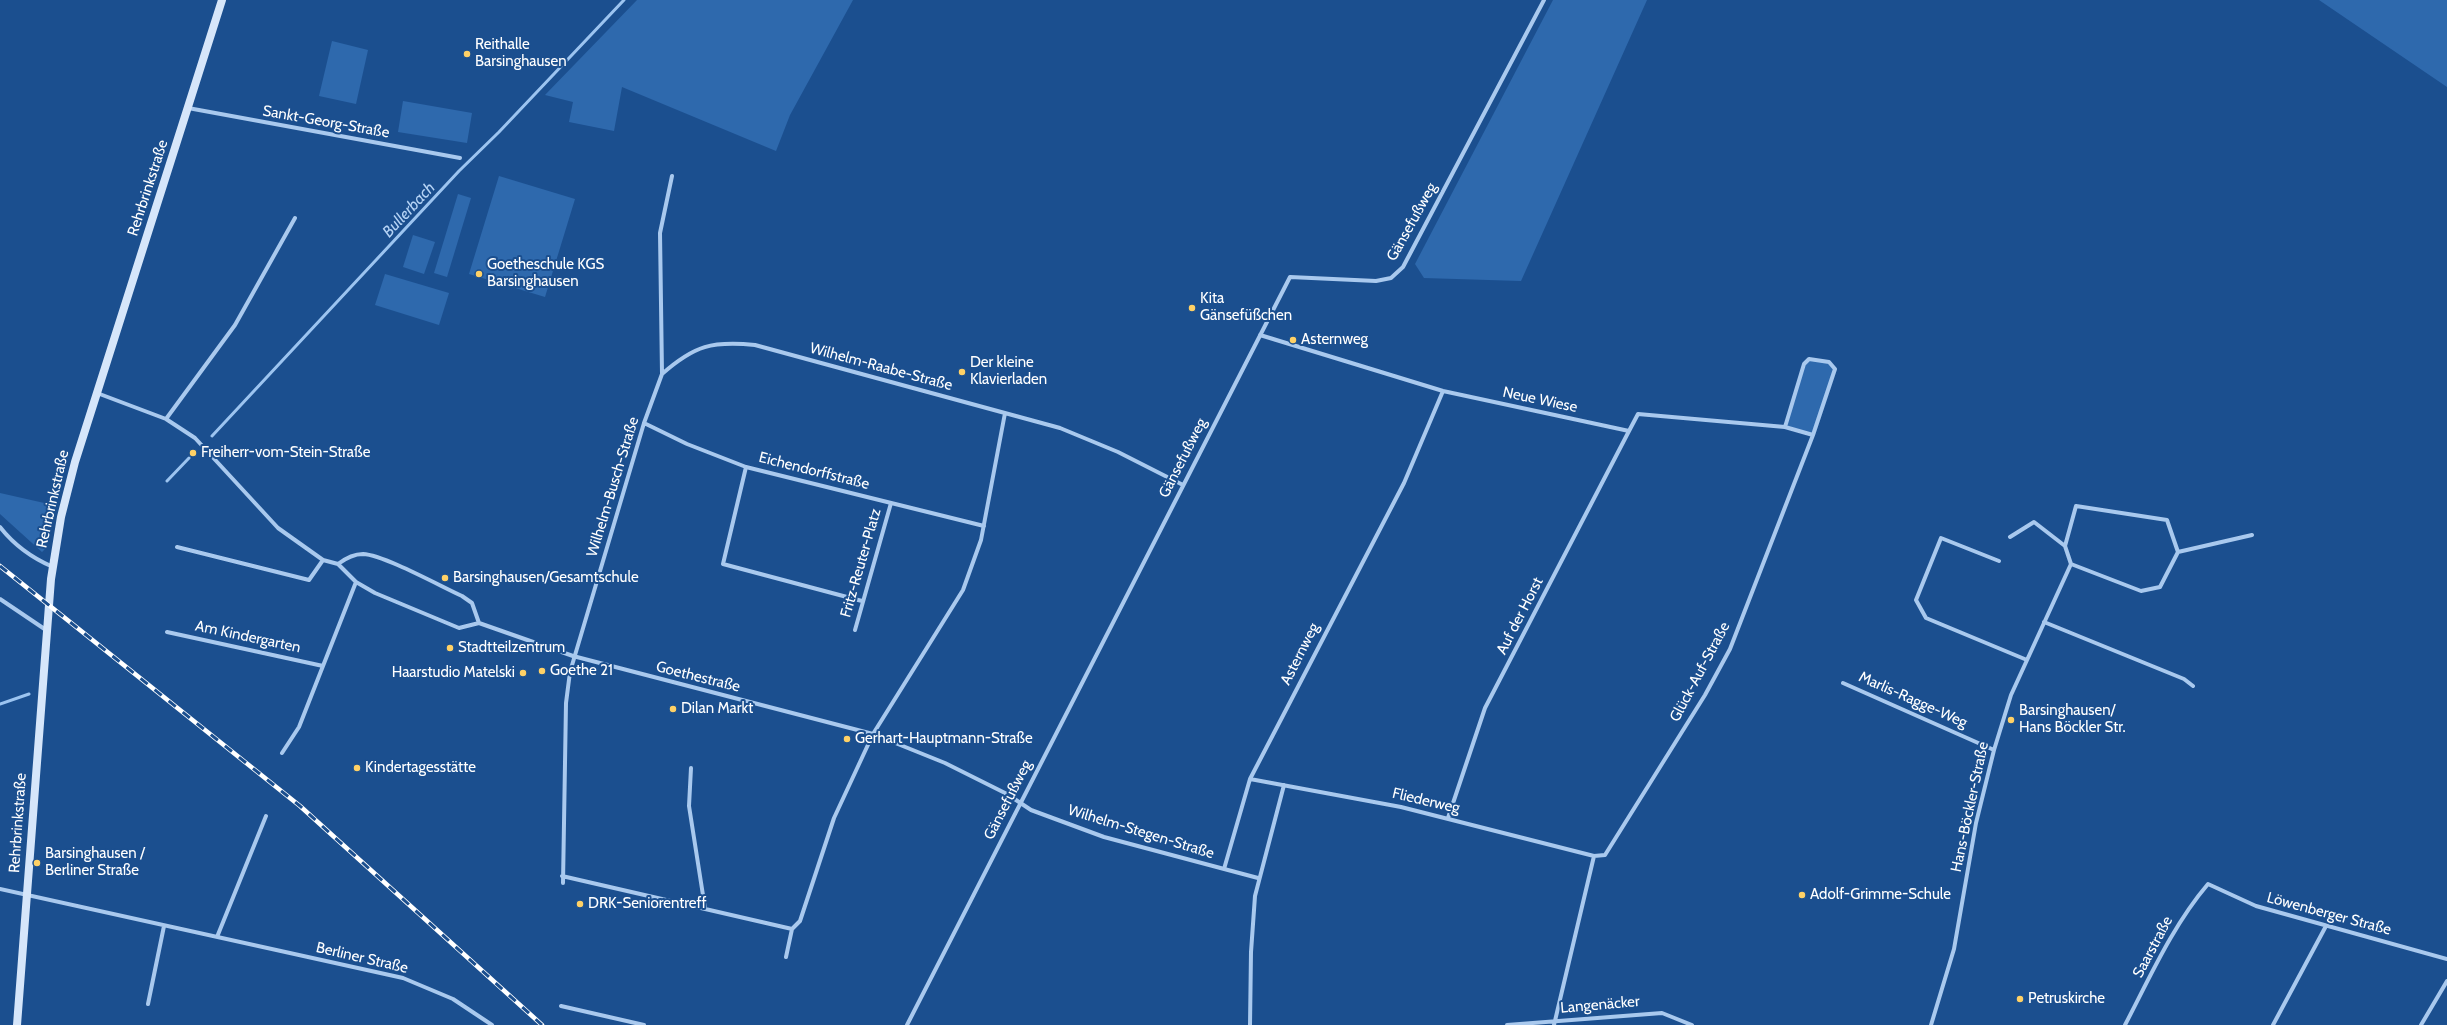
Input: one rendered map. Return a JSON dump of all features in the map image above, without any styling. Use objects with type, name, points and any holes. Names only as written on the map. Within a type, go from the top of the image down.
[{"type":"main road","name":"Rehrbrinkstraße","points":[[17,1025],[47,630],[53,566],[67,489],[222,0]]},
{"type":"street","name":"Gänsefußweg","points":[[907,1025],[1182,485],[1290,277],[1376,282],[1391,278],[1403,267],[1544,0]]},
{"type":"street","name":"Sankt-Georg-Straße","points":[[188,108],[460,158]]},
{"type":"street","name":"Wilhelm-Busch-Straße","points":[[563,883],[566,703],[573,656],[644,423],[662,374],[660,233],[672,176]]},
{"type":"street","points":[[166,419],[235,325],[295,218]]},
{"type":"street","name":"Neue Wiese","points":[[1260,335],[1443,391],[1629,431]]},
{"type":"street","name":"Wilhelm-Raabe-Straße","points":[[662,374],[683,355],[707,346],[732,343],[755,345],[1067,431],[1118,452],[1182,485]]},
{"type":"street","name":"Glück-Auf-Straße","points":[[1594,856],[1605,855],[1705,695],[1730,649],[1813,434],[1835,370],[1829,362],[1809,359],[1804,364],[1785,427]]},
{"type":"street","name":"Asternweg","points":[[1224,869],[1250,779],[1404,483],[1443,391]]},
{"type":"street","points":[[97,393],[166,419],[196,438],[278,528],[323,560],[338,564],[356,582],[375,593],[459,628],[479,623],[472,603],[462,596],[372,556],[349,556],[338,564]]},
{"type":"street","points":[[786,957],[792,929],[800,921],[834,818],[872,734],[936,637],[963,590],[981,540],[1005,413]]},
{"type":"street","points":[[1629,431],[1638,414],[1785,427],[1813,434]]},
{"type":"street","name":"Eichendorffstraße","points":[[644,423],[686,444],[746,467],[984,526]]},
{"type":"street","name":"Auf der Horst","points":[[1448,818],[1485,708],[1629,431]]},
{"type":"street","points":[[746,467],[724,564],[862,601]]},
{"type":"street","name":"Fritz-Reuter-Platz","points":[[855,630],[891,503]]},
{"type":"street","points":[[2076,506],[2167,520],[2178,552],[2160,587],[2141,591],[2071,564],[2065,546],[2076,506]]},
{"type":"street","points":[[2010,536],[2034,522],[2065,546]]},
{"type":"street","points":[[0,528],[8,538],[37,560],[53,566]]},
{"type":"street","points":[[2178,552],[2252,535]]},
{"type":"street","points":[[1999,561],[1941,538],[1916,600],[1926,618],[2027,660]]},
{"type":"street","points":[[177,547],[309,580],[323,560]]},
{"type":"street","name":"Hans-Böckler-Straße","points":[[1931,1025],[1954,949],[1976,823],[1994,750],[2012,695],[2071,564]]},
{"type":"street","points":[[282,752],[299,727],[356,582]]},
{"type":"street","points":[[0,599],[47,630]]},
{"type":"street","points":[[2044,622],[2184,679],[2193,686]]},
{"type":"street","name":"Goethestraße","points":[[479,623],[573,656],[872,734],[945,763],[1020,803]]},
{"type":"street","name":"Am Kindergarten","points":[[167,632],[323,666]]},
{"type":"street","name":"Marlis-Ragge-Weg","points":[[1844,683],[1994,750]]},
{"type":"street","points":[[691,768],[689,806],[705,908]]},
{"type":"street","name":"Fliederweg","points":[[1250,779],[1448,818],[1594,856]]},
{"type":"street","points":[[1250,1025],[1250,952],[1258,878],[1284,785]]},
{"type":"street","name":"Wilhelm-Stegen-Straße","points":[[1020,803],[1031,810],[1104,837],[1258,878]]},
{"type":"street","points":[[217,937],[266,816]]},
{"type":"street","points":[[1554,1023],[1594,856]]},
{"type":"street","points":[[562,876],[792,929]]},
{"type":"street","name":"Löwenberger Straße","points":[[2208,884],[2256,906],[2447,960]]},
{"type":"street","name":"Saarstraße","points":[[2126,1025],[2178,925],[2190,905],[2208,884]]},
{"type":"street","name":"Berliner Straße","points":[[0,889],[403,978],[453,998],[492,1025]]},
{"type":"street","points":[[148,1004],[164,926]]},
{"type":"street","points":[[2273,1025],[2326,926]]},
{"type":"street","points":[[2421,1025],[2447,981]]},
{"type":"street","points":[[561,1006],[644,1025]]},
{"type":"street","name":"Langenäcker","points":[[1507,1025],[1554,1023],[1662,1013],[1692,1025]]},
{"type":"shaded area","points":[[637,0],[853,0],[790,115],[776,151],[622,87],[614,131],[569,122],[573,102],[545,95]]},
{"type":"shaded area","points":[[1553,0],[1647,0],[1521,281],[1424,278],[1415,264]]},
{"type":"shaded area","points":[[2319,0],[2447,0],[2447,87]]},
{"type":"shaded area","points":[[332,41],[368,50],[356,104],[319,96]]},
{"type":"shaded area","points":[[403,101],[472,113],[467,143],[398,132]]},
{"type":"shaded area","points":[[499,176],[575,199],[545,297],[469,274]]},
{"type":"shaded area","points":[[458,194],[471,198],[447,277],[434,273]]},
{"type":"shaded area","points":[[413,235],[435,242],[424,274],[403,267]]},
{"type":"shaded area","points":[[385,274],[449,293],[439,325],[375,305]]},
{"type":"shaded area","points":[[1809,359],[1829,362],[1835,369],[1813,435],[1785,427],[1804,364]]},
{"type":"shaded area","points":[[0,493],[53,505],[45,549],[42,552],[0,514]]},
{"type":"waterway","name":"Bullerbach","points":[[212,436],[459,171],[499,132],[624,0]]},
{"type":"waterway","name":"Bullerbach","points":[[167,481],[189,458]]},
{"type":"waterway","name":"Bullerbach","points":[[0,704],[29,694]]},
{"type":"railway","points":[[0,566],[300,806],[542,1025]]},
{"type":"place","name":"Reithalle Barsinghausen","points":[[467,54]]},
{"type":"place","name":"Goetheschule KGS Barsinghausen","points":[[479,274]]},
{"type":"place","name":"Kita Gänsefüßchen","points":[[1192,308]]},
{"type":"place","name":"Asternweg","points":[[1293,340]]},
{"type":"place","name":"Der kleine Klavierladen","points":[[962,372]]},
{"type":"place","name":"Freiherr-vom-Stein-Straße","points":[[193,453]]},
{"type":"place","name":"Barsinghausen/Gesamtschule","points":[[445,578]]},
{"type":"place","name":"Stadtteilzentrum","points":[[450,648]]},
{"type":"place","name":"Goethe 21","points":[[542,671]]},
{"type":"place","name":"Haarstudio Matelski","points":[[523,673]]},
{"type":"place","name":"Dilan Markt","points":[[673,709]]},
{"type":"place","name":"Barsinghausen/ Hans Böckler Str.","points":[[2011,720]]},
{"type":"place","name":"Gerhart-Hauptmann-Straße","points":[[847,739]]},
{"type":"place","name":"Kindertagesstätte","points":[[357,768]]},
{"type":"place","name":"Barsinghausen / Berliner Straße","points":[[37,863]]},
{"type":"place","name":"Adolf-Grimme-Schule","points":[[1802,895]]},
{"type":"place","name":"DRK-Seniorentreff","points":[[580,904]]},
{"type":"place","name":"Petruskirche","points":[[2020,999]]}]
